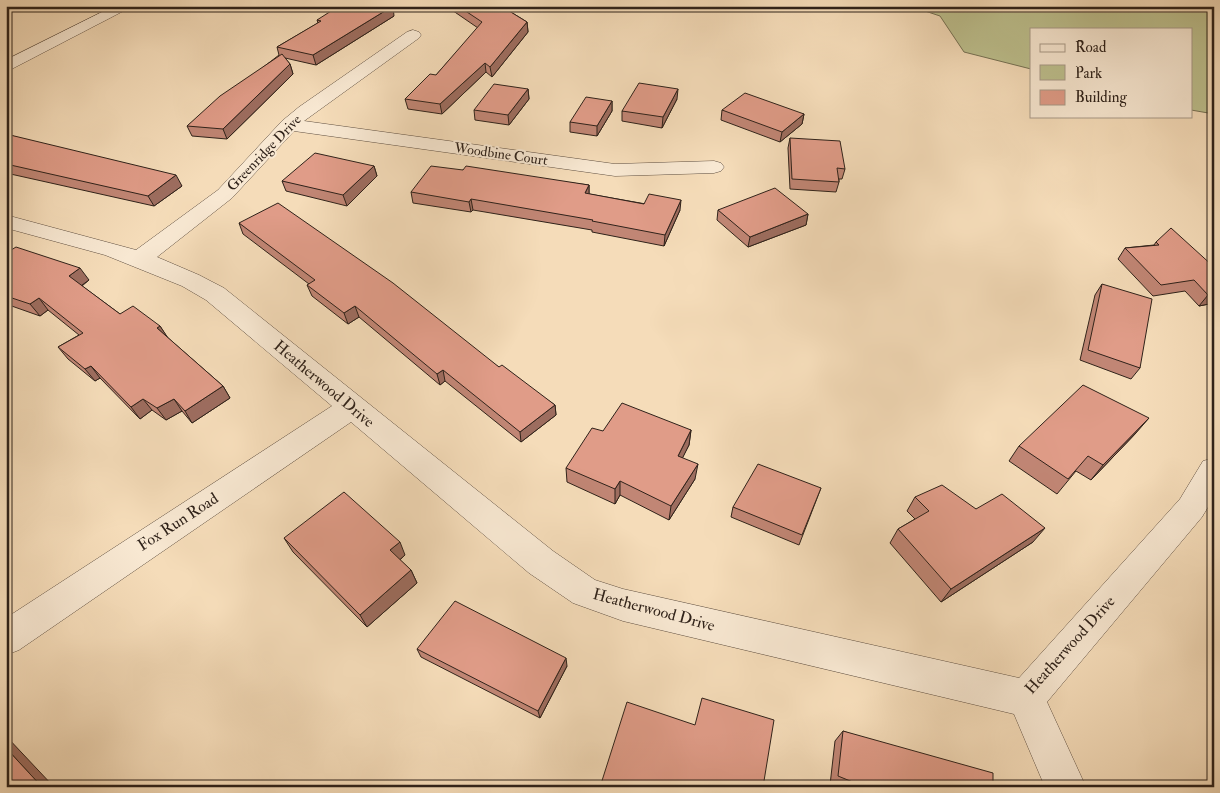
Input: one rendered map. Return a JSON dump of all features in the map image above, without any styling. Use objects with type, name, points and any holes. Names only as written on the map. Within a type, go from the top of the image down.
[{"type":"street","points":[[6,68],[126,6]]},
{"type":"street","name":"Greenridge Drive","points":[[142,258],[225,194],[289,125],[305,111],[413,35]]},
{"type":"street","name":"Woodbine Court","points":[[289,125],[615,170],[714,167]]},
{"type":"street","name":"Heatherwood Drive","points":[[6,221],[142,258],[195,282],[215,294],[351,408],[541,562],[585,592],[623,605],[1026,698],[1191,508],[1214,470]]},
{"type":"street","name":"Fox Run Road","points":[[6,638],[351,408]]},
{"type":"street","points":[[1026,698],[1066,787]]},
{"type":"green space","points":[[910,6],[1214,6],[1214,114],[1192,110],[1192,28],[1030,28],[1030,69],[964,52],[940,16]]},
{"type":"building","points":[[339,6],[393,6],[313,55],[277,47],[321,21],[317,20]]},
{"type":"building","points":[[458,6],[501,6],[527,22],[490,67],[485,63],[440,104],[405,99],[430,74],[436,75],[482,22]]},
{"type":"building","points":[[282,54],[290,64],[223,129],[187,126],[220,96]]},
{"type":"building","points":[[639,83],[678,89],[663,117],[622,111]]},
{"type":"building","points":[[494,84],[528,89],[508,115],[474,110]]},
{"type":"building","points":[[745,93],[804,114],[782,132],[722,110]]},
{"type":"building","points":[[586,97],[612,101],[597,126],[570,122]]},
{"type":"building","points":[[6,134],[176,175],[148,196],[6,164]]},
{"type":"building","points":[[790,138],[840,141],[845,169],[837,168],[839,182],[792,179]]},
{"type":"building","points":[[315,153],[374,166],[343,195],[282,181]]},
{"type":"building","points":[[431,166],[463,170],[466,166],[589,185],[585,193],[644,204],[649,194],[681,200],[665,235],[593,220],[471,199],[469,202],[411,192]]},
{"type":"building","points":[[775,188],[808,214],[750,237],[718,210]]},
{"type":"building","points":[[278,203],[393,283],[499,367],[502,365],[555,405],[520,432],[443,370],[437,374],[355,306],[344,313],[307,285],[315,280],[239,223]]},
{"type":"building","points":[[1171,228],[1214,267],[1214,294],[1208,295],[1194,280],[1161,285],[1125,248],[1159,245],[1156,242]]},
{"type":"building","points":[[16,247],[80,268],[69,276],[120,314],[133,306],[160,326],[157,328],[223,386],[185,411],[174,399],[157,408],[143,399],[131,407],[91,366],[85,369],[58,347],[83,333],[39,298],[30,304],[6,296],[6,251],[8,252]]},
{"type":"building","points":[[1102,284],[1152,299],[1140,368],[1088,350]]},
{"type":"building","points":[[1083,385],[1149,418],[1103,465],[1088,456],[1068,479],[1019,446]]},
{"type":"building","points":[[622,403],[691,430],[678,456],[698,464],[671,506],[620,481],[615,489],[566,468],[592,428],[603,431]]},
{"type":"building","points":[[758,464],[821,488],[802,535],[733,507]]},
{"type":"building","points":[[942,485],[976,509],[1002,494],[1045,528],[951,589],[898,529],[929,511],[915,497]]},
{"type":"building","points":[[344,492],[400,542],[390,550],[411,570],[360,615],[284,538]]},
{"type":"building","points":[[455,601],[566,658],[538,711],[417,649]]},
{"type":"building","points":[[702,698],[774,720],[763,787],[600,787],[627,702],[695,725]]},
{"type":"building","points":[[843,731],[993,773],[993,787],[865,787],[838,776]]},
{"type":"building","points":[[6,748],[42,787],[6,787]]}]
